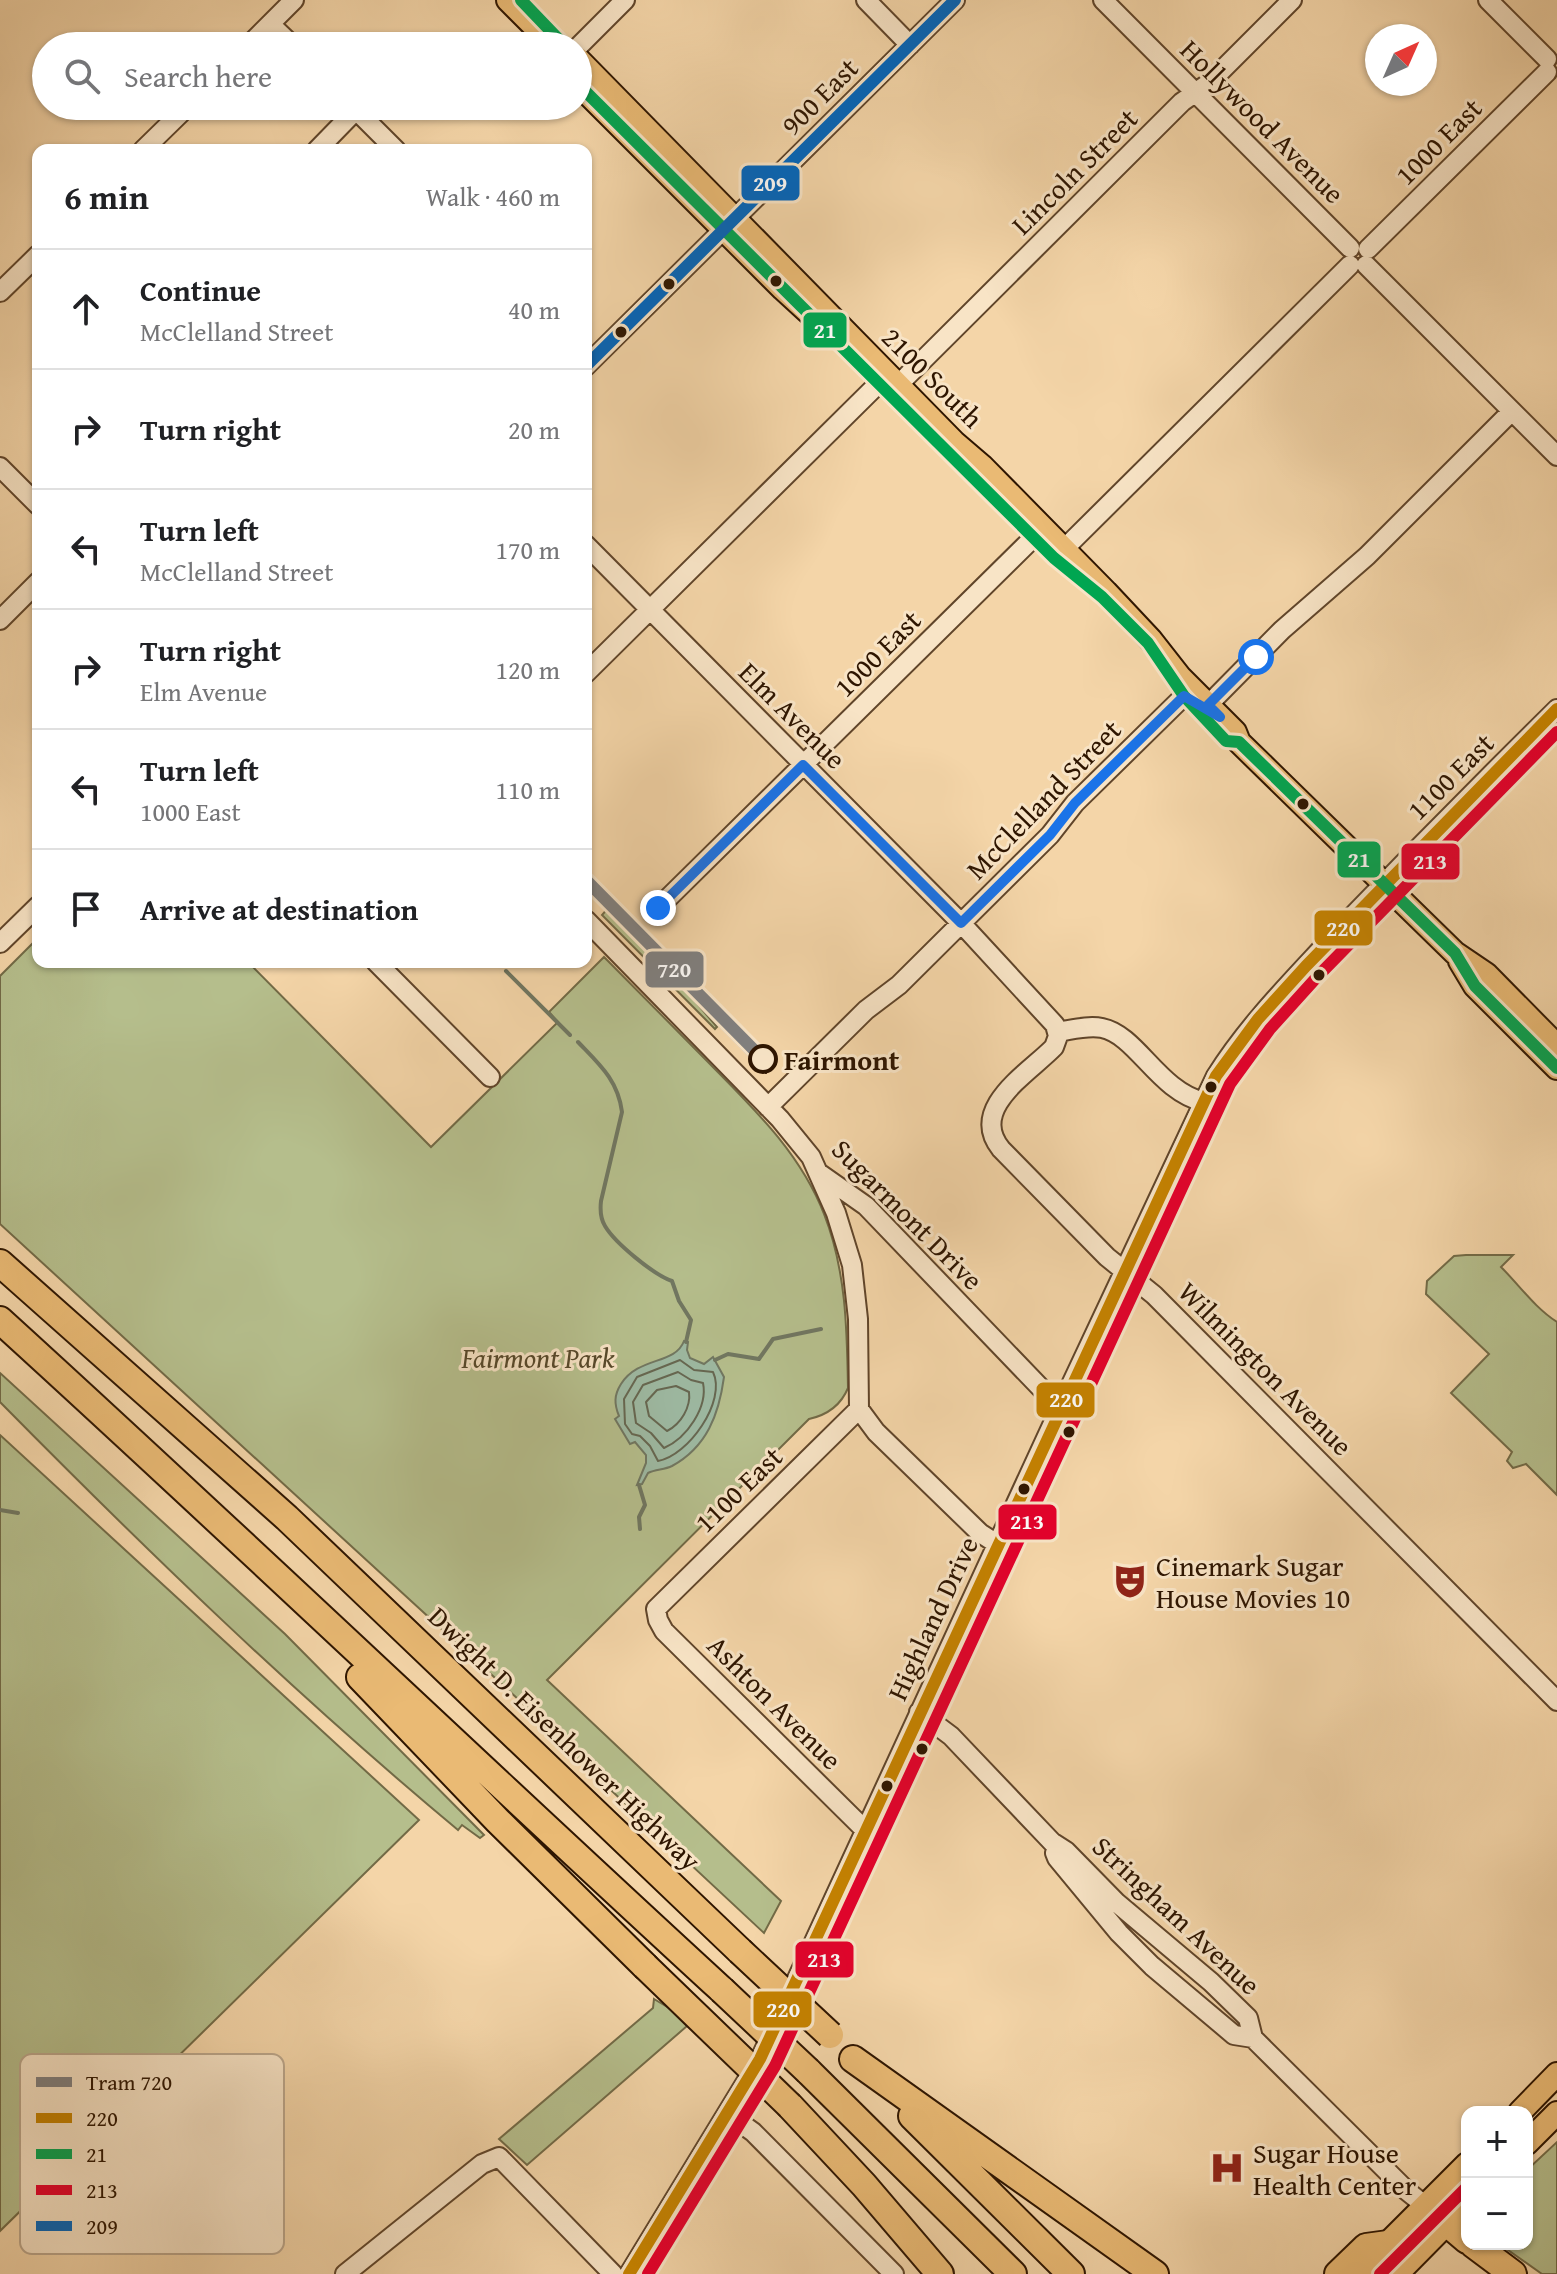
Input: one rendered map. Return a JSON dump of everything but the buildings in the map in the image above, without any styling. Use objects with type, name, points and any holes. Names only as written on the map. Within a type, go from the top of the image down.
[{"type":"highway","name":"Dwight D. Eisenhower Highway","points":[[0,1263],[287,1518],[830,2035],[1071,2274]]},
{"type":"highway","points":[[0,1320],[157,1462],[722,1990],[1013,2274]]},
{"type":"highway","points":[[157,1462],[498,1821],[790,2106],[864,2185],[940,2274]]},
{"type":"highway","points":[[853,2059],[1155,2274]]},
{"type":"highway","points":[[1437,2214],[1461,2235]]},
{"type":"highway","points":[[1338,2274],[1366,2247],[1388,2244]]},
{"type":"highway","points":[[1481,2250],[1513,2274]]},
{"type":"highway","points":[[1499,2250],[1526,2274]]},
{"type":"main road","points":[[496,0],[527,32]]},
{"type":"main road","points":[[508,0],[540,32]]},
{"type":"main road","points":[[521,0],[552,32]]},
{"type":"main road","name":"2100 South","points":[[592,73],[650,131],[730,224]]},
{"type":"main road","points":[[592,85],[633,125],[642,131],[650,131]]},
{"type":"main road","name":"2100 South","points":[[592,97],[730,224],[896,389],[1064,549],[1151,640],[1180,677],[1235,732],[1239,742],[1455,953],[1486,974],[1557,1046]]},
{"type":"main road","name":"2100 South","points":[[896,389],[1033,538],[1066,570],[1102,597],[1148,643],[1184,696],[1226,741],[1239,742]]},
{"type":"main road","points":[[1003,506],[1054,550],[1060,552],[1064,549]]},
{"type":"main road","points":[[1184,696],[1214,711]]},
{"type":"main road","name":"2100 South","points":[[1455,953],[1475,986],[1557,1068]]},
{"type":"main road","points":[[1526,2106],[1557,2074]]},
{"type":"main road","points":[[1533,2137],[1557,2113]]},
{"type":"main road","points":[[1397,2274],[1461,2174]]},
{"type":"main road","points":[[1357,2274],[1388,2244],[1437,2214],[1461,2205]]},
{"type":"street","points":[[262,32],[294,0]]},
{"type":"street","points":[[592,33],[625,0]]},
{"type":"street","points":[[866,0],[910,45]]},
{"type":"street","name":"900 East","points":[[592,352],[730,224],[955,0]]},
{"type":"street","name":"Hollywood Avenue","points":[[1103,0],[1557,456]]},
{"type":"street","name":"Lincoln Street","points":[[592,667],[650,610],[896,389],[1182,102],[1209,83],[1292,0]]},
{"type":"street","points":[[1488,0],[1552,66]]},
{"type":"street","points":[[270,24],[278,32]]},
{"type":"street","name":"1000 East","points":[[1064,549],[1552,66]]},
{"type":"street","points":[[149,144],[174,120]]},
{"type":"street","points":[[322,144],[343,120]]},
{"type":"street","points":[[366,120],[390,144]]},
{"type":"street","points":[[0,292],[32,261]]},
{"type":"street","points":[[1214,711],[1282,630],[1367,556],[1512,411]]},
{"type":"street","points":[[0,467],[32,499]]},
{"type":"street","name":"1000 East","points":[[658,908],[1033,538]]},
{"type":"street","name":"Elm Avenue","points":[[592,551],[961,923]]},
{"type":"street","points":[[0,620],[32,588]]},
{"type":"street","name":"McClelland Street","points":[[768,1107],[862,1014],[899,985],[1050,835],[1075,803],[1184,696]]},
{"type":"street","name":"1100 East","points":[[1383,882],[1557,709]]},
{"type":"street","name":"Highland Drive","points":[[629,2274],[760,2059],[1216,1076],[1249,1029],[1383,882]]},
{"type":"street","points":[[0,943],[32,912]]},
{"type":"street","points":[[961,923],[1054,1023],[1057,1032],[1091,1028],[1109,1030],[1181,1094],[1204,1102]]},
{"type":"street","name":"Sugarmont Drive","points":[[592,926],[768,1107],[802,1144],[819,1173],[866,1206],[1060,1408]]},
{"type":"street","points":[[382,968],[490,1077]]},
{"type":"street","name":"Wilmington Avenue","points":[[1057,1032],[1054,1047],[994,1107],[991,1120],[993,1135],[1001,1149],[1107,1257],[1154,1295],[1557,1701]]},
{"type":"street","points":[[819,1173],[842,1231],[855,1284],[859,1409],[876,1432],[980,1533],[997,1544]]},
{"type":"street","name":"1100 East","points":[[656,1609],[859,1409]]},
{"type":"street","name":"Ashton Avenue","points":[[656,1609],[664,1631],[865,1830]]},
{"type":"street","name":"Stringham Avenue","points":[[919,1712],[951,1736],[1052,1842],[1057,1858],[1119,1933],[1144,1958],[1234,2035],[1253,2038],[1407,2191],[1437,2214]]},
{"type":"street","points":[[728,2114],[753,2132],[894,2274]]},
{"type":"street","points":[[345,2274],[482,2164],[499,2157]]},
{"type":"street","points":[[364,2274],[490,2173],[499,2157]]},
{"type":"street","points":[[499,2157],[613,2274]]},
{"type":"green space","points":[[609,907],[655,954],[717,1027],[715,1029],[602,915]]},
{"type":"green space","name":"Fairmont Park","points":[[32,944],[32,968],[254,968],[431,1147],[558,1022],[549,1012],[604,957],[741,1096],[788,1150],[814,1192],[837,1256],[846,1321],[848,1388],[833,1408],[809,1419],[547,1680],[781,1901],[764,1933],[554,1737],[555,1733],[0,1224],[0,976]]},
{"type":"green space","points":[[1513,1255],[1501,1267],[1557,1322],[1557,1495],[1526,1464],[1513,1468],[1507,1461],[1512,1452],[1451,1393],[1489,1354],[1426,1294],[1427,1281],[1454,1256]]},
{"type":"green space","points":[[0,1373],[285,1634],[484,1835],[480,1838],[462,1825],[458,1830],[339,1728],[167,1568],[0,1402]]},
{"type":"green space","points":[[0,1435],[419,1820],[180,2054],[20,2054],[20,2211],[0,2231]]},
{"type":"green space","points":[[654,1999],[669,2008],[687,2026],[527,2165],[499,2139],[653,2008]]},
{"type":"green space","points":[[1557,2142],[1557,2274],[1542,2274],[1508,2250],[1533,2250],[1533,2164]]},
{"type":"water","points":[[684,1341],[688,1342],[690,1358],[704,1364],[713,1357],[724,1377],[719,1404],[703,1439],[694,1449],[672,1466],[648,1473],[642,1484],[637,1485],[646,1455],[635,1442],[630,1444],[615,1419],[619,1416],[617,1392],[629,1375],[673,1354]]},
{"type":"waterway","points":[[506,971],[570,1035]]},
{"type":"waterway","points":[[578,1042],[612,1082],[622,1112],[601,1201],[602,1220],[626,1249],[672,1281],[679,1301],[691,1320],[686,1342]]},
{"type":"waterway","points":[[715,1360],[728,1354],[759,1359],[773,1339],[821,1329]]},
{"type":"waterway","points":[[639,1485],[645,1505],[639,1517],[640,1529]]},
{"type":"waterway","points":[[0,1510],[18,1513]]},
{"type":"tram line","name":"720","points":[[592,886],[763,1059]]},
{"type":"tram line","points":[[655,950],[715,1021],[766,1073]]},
{"type":"transit line","name":"21","points":[[521,0],[552,32]]},
{"type":"transit line","name":"209","points":[[592,360],[955,0]]},
{"type":"transit line","name":"21","points":[[592,98],[1054,558],[1102,597],[1148,643],[1184,696],[1226,741],[1239,742],[1455,953],[1475,986],[1557,1068]]},
{"type":"transit line","name":"220","points":[[629,2274],[760,2059],[1216,1076],[1258,1019],[1306,966],[1557,709]]},
{"type":"transit line","name":"213","points":[[648,2274],[775,2066],[1230,1084],[1270,1029],[1317,977],[1557,732]]},
{"type":"transit line","name":"213","points":[[1380,2274],[1461,2193]]},
{"type":"place","name":"Fairmont","points":[[763,1059]]},
{"type":"place","name":"Cinemark Sugar House Movies 10","points":[[1130,1581]]},
{"type":"place","name":"Sugar House Health Center","points":[[1227,2168]]},
{"type":"route","points":[[658,908],[803,765],[961,923],[1050,835],[1075,803],[1184,696],[1220,717],[1208,705],[1256,657]]}]
